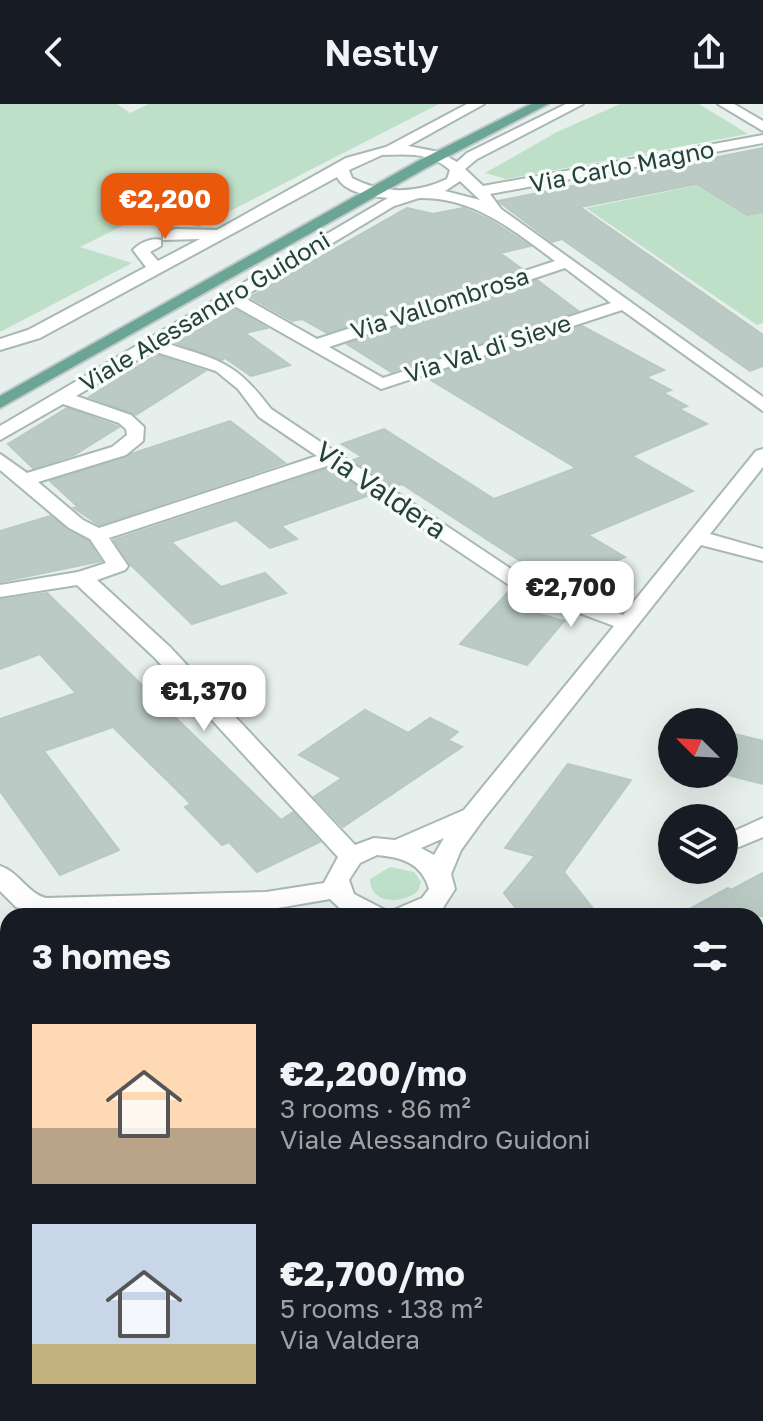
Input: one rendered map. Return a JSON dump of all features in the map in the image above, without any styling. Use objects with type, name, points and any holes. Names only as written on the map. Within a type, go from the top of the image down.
[{"type":"main road","name":"Viale Alessandro Guidoni","points":[[0,388],[517,104]]},
{"type":"main road","name":"Viale Alessandro Guidoni","points":[[430,154],[541,104]]},
{"type":"main road","name":"Viale Alessandro Guidoni","points":[[0,403],[367,189]]},
{"type":"street","name":"Viale Alessandro Guidoni","points":[[388,151],[477,104]]},
{"type":"street","name":"Viale Alessandro Guidoni","points":[[0,434],[149,344],[413,193],[448,184],[456,177],[457,169],[472,156],[576,104]]},
{"type":"street","points":[[725,104],[763,127]]},
{"type":"street","name":"Via Carlo Magno","points":[[481,191],[763,139]]},
{"type":"street","name":"Viale Alessandro Guidoni","points":[[0,345],[34,334],[341,169],[359,156],[388,151],[430,154]]},
{"type":"street","points":[[430,154],[457,169],[505,217],[763,406]]},
{"type":"street","points":[[341,169],[346,181],[367,189]]},
{"type":"street","name":"Viale Alessandro Guidoni","points":[[367,189],[413,193]]},
{"type":"street","points":[[413,193],[461,197],[505,217]]},
{"type":"street","points":[[156,269],[141,250],[175,234],[222,234]]},
{"type":"street","name":"Via Vallombrosa","points":[[314,346],[567,262]]},
{"type":"street","name":"Via Val di Sieve","points":[[231,297],[381,384],[624,304]]},
{"type":"street","name":"Via Valdera","points":[[149,344],[222,367],[244,385],[265,413],[534,592],[625,623]]},
{"type":"street","points":[[738,388],[763,378]]},
{"type":"street","points":[[26,480],[119,451],[136,437],[135,427],[125,419],[60,397]]},
{"type":"street","points":[[439,872],[449,849],[473,815],[763,455]]},
{"type":"street","points":[[97,535],[331,458]]},
{"type":"street","points":[[0,460],[76,524],[97,535],[118,566],[82,578],[0,591]]},
{"type":"street","points":[[696,537],[763,555]]},
{"type":"street","points":[[0,583],[54,575],[82,578],[162,652],[352,857]]},
{"type":"street","points":[[399,848],[473,815]]},
{"type":"street","points":[[739,839],[763,826]]},
{"type":"street","points":[[356,908],[348,905],[337,889],[339,872],[352,857],[376,848],[399,848],[427,858],[439,872],[442,888],[434,908]]},
{"type":"street","points":[[0,875],[25,901],[46,907],[266,901],[337,889]]},
{"type":"green space","points":[[0,104],[117,104],[130,113],[149,104],[439,104],[199,227],[150,212],[80,247],[132,263],[0,332]]},
{"type":"green space","points":[[620,104],[699,104],[748,134],[506,179],[485,173],[557,132]]},
{"type":"green space","points":[[763,172],[763,323],[757,325],[586,208]]},
{"type":"green space","points":[[390,867],[414,872],[421,882],[418,891],[396,900],[375,894],[370,879]]},
{"type":"building","points":[[763,148],[763,212],[747,215],[697,184],[580,207],[763,335],[763,366],[750,371],[562,239],[552,242],[498,201]]},
{"type":"building","points":[[407,208],[433,214],[463,208],[490,220],[530,246],[500,253],[522,269],[327,333],[302,319],[292,321],[250,297]]},
{"type":"building","points":[[537,280],[578,311],[391,372],[347,344]]},
{"type":"building","points":[[234,309],[267,328],[245,333],[290,365],[251,376],[225,358],[222,360],[176,343]]},
{"type":"building","points":[[582,326],[664,370],[646,377],[671,390],[663,393],[687,406],[679,409],[707,424],[632,456],[693,491],[588,535],[625,557],[555,587],[530,578],[518,567],[525,564],[402,484],[393,487],[353,460],[362,457],[342,444],[384,429],[494,499],[576,468],[426,377]]},
{"type":"building","points":[[156,355],[205,371],[136,415],[89,397]]},
{"type":"building","points":[[67,408],[119,427],[74,455],[33,468],[8,444]]},
{"type":"building","points":[[230,421],[285,463],[99,525],[74,508],[78,507],[50,481]]},
{"type":"building","points":[[330,468],[370,495],[281,526],[297,539],[270,548],[236,520],[171,542],[221,587],[265,573],[286,593],[192,624],[130,564],[114,540]]},
{"type":"building","points":[[50,516],[88,541],[101,561],[0,582],[0,531]]},
{"type":"building","points":[[510,590],[530,598],[512,606],[564,621],[527,665],[460,644]]},
{"type":"building","points":[[47,593],[281,820],[293,812],[320,842],[257,872],[229,842],[222,845],[185,807],[191,804],[113,727],[44,751],[119,850],[60,875],[0,791],[0,719],[76,693],[40,654],[0,669],[0,600]]},
{"type":"building","points":[[365,710],[408,733],[430,718],[458,732],[448,740],[462,747],[343,827],[314,797],[342,778],[299,755]]},
{"type":"building","points":[[738,735],[763,741],[763,784],[738,778]]},
{"type":"building","points":[[568,764],[631,780],[564,872],[593,908],[516,908],[504,893],[535,856],[505,848]]},
{"type":"building","points":[[763,873],[763,908],[692,908],[728,888],[731,890]]}]
